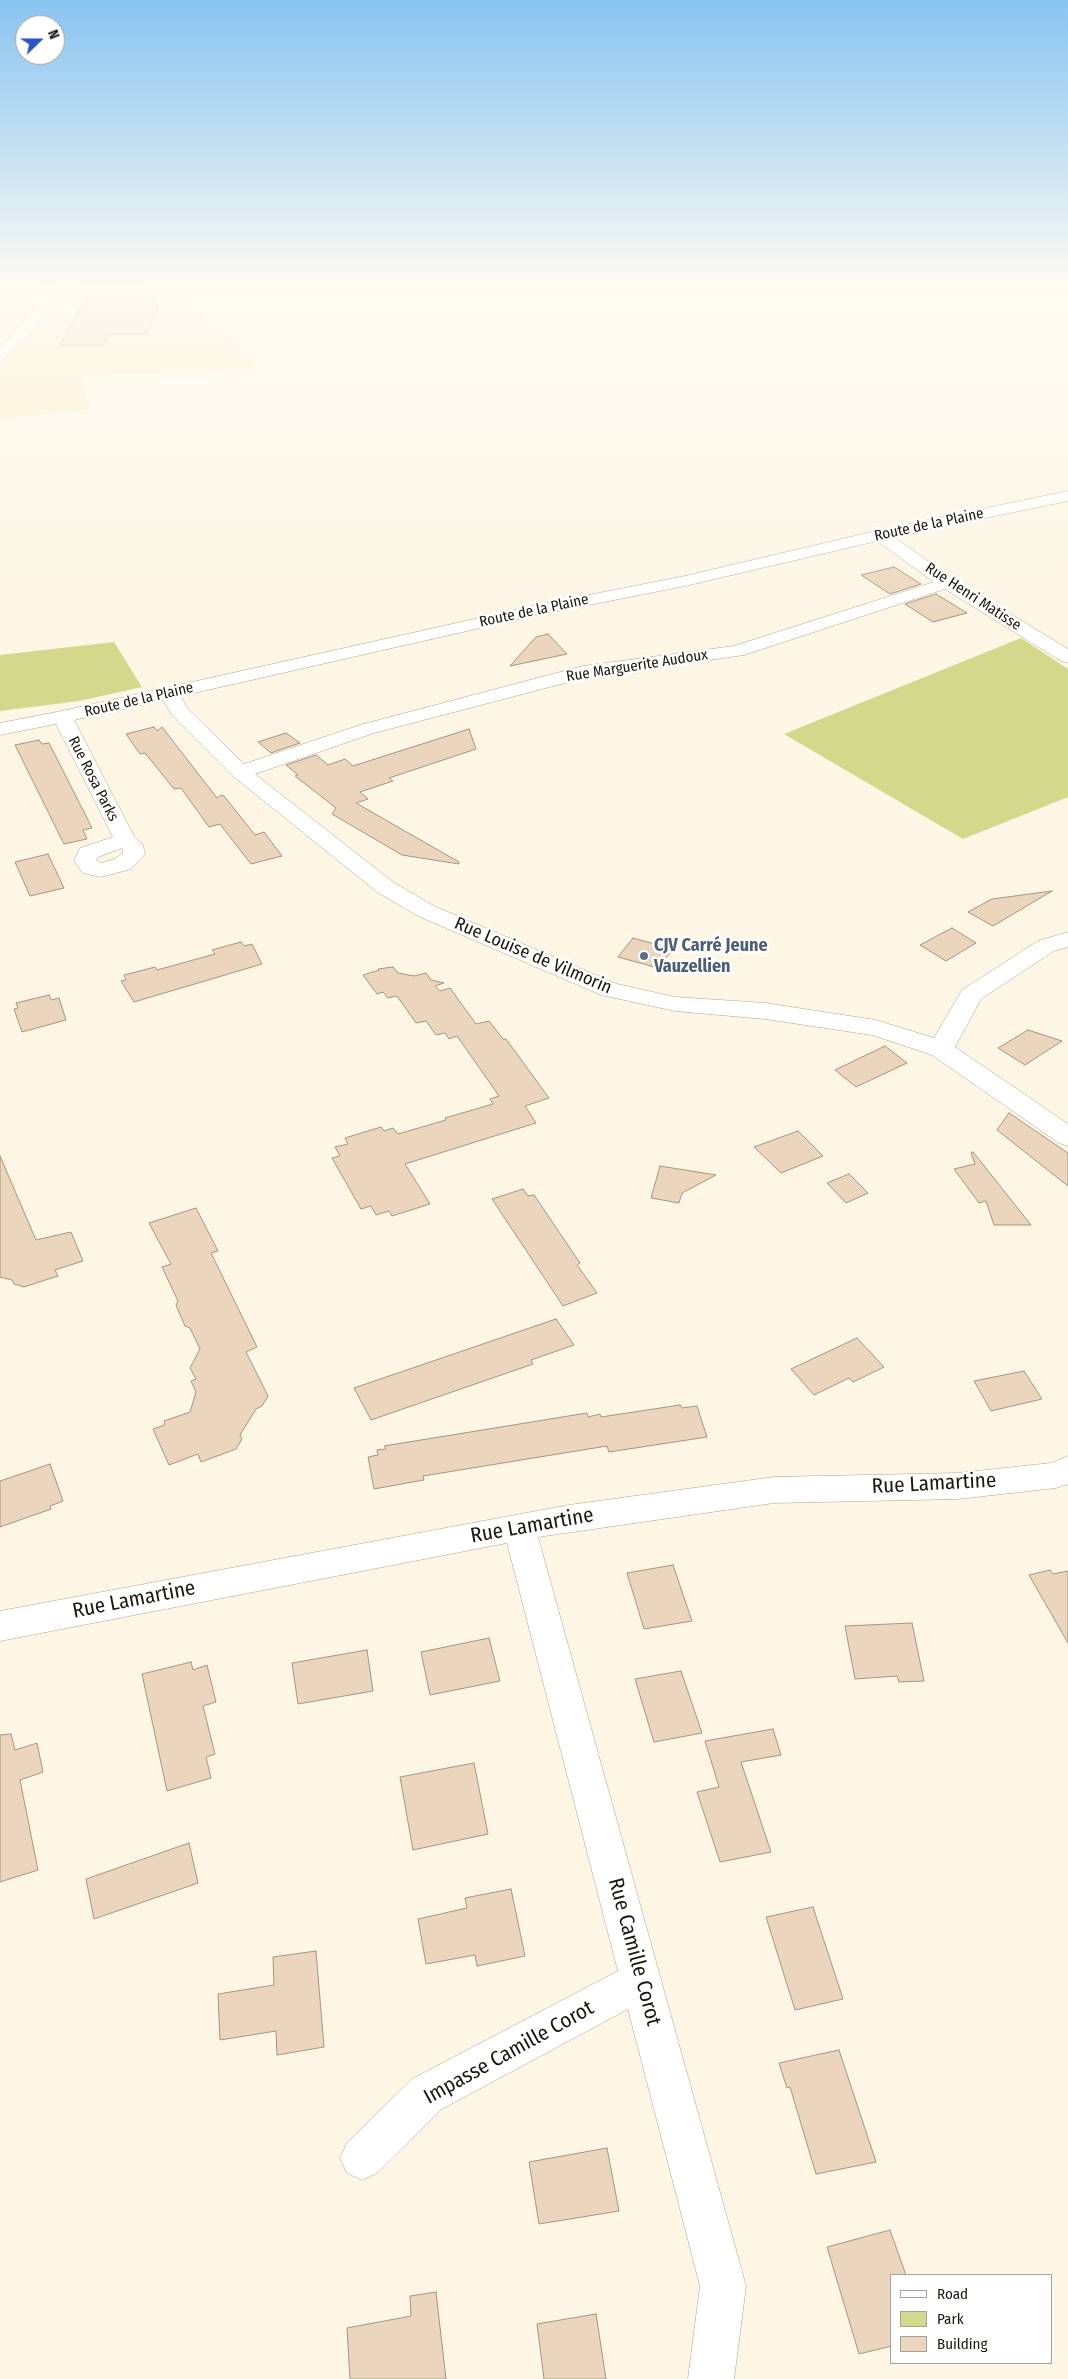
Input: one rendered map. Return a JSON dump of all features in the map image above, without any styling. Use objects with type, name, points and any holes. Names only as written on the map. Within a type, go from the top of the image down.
[{"type":"street","name":"Route de la Plaine","points":[[0,729],[62,718],[533,610],[685,582],[880,535],[1068,496]]},
{"type":"street","name":"Rue Henri Matisse","points":[[880,535],[947,583],[1068,657]]},
{"type":"street","name":"Rue Marguerite Audoux","points":[[240,772],[367,729],[583,672],[738,651],[947,583]]},
{"type":"street","name":"Rue Louise de Vilmorin","points":[[169,693],[179,711],[240,772],[385,887],[406,900],[610,990],[675,1004],[765,1011],[876,1028],[941,1049],[1068,1137]]},
{"type":"street","name":"Rue Rosa Parks","points":[[62,718],[125,840]]},
{"type":"street","points":[[941,1049],[971,995],[1046,946],[1068,939]]},
{"type":"street","name":"Rue Lamartine","points":[[0,1626],[569,1518],[774,1490],[958,1486],[1056,1475],[1068,1469]]},
{"type":"street","name":"Rue Camille Corot","points":[[519,1527],[723,2286],[711,2379]]},
{"type":"street","name":"Impasse Camille Corot","points":[[362,2158],[428,2094],[642,1980]]},
{"type":"shaded area","points":[[0,399],[88,399],[90,409],[0,419]]},
{"type":"green space","points":[[1021,638],[1068,669],[1068,797],[963,839],[784,734]]},
{"type":"green space","points":[[114,642],[142,687],[79,701],[0,711],[0,655]]},
{"type":"building","points":[[894,567],[921,584],[890,594],[861,575]]},
{"type":"building","points":[[936,594],[967,613],[933,622],[905,604]]},
{"type":"building","points":[[548,634],[567,654],[510,666],[536,637]]},
{"type":"building","points":[[154,727],[157,731],[162,727],[217,798],[221,795],[224,796],[255,835],[264,832],[282,856],[251,864],[220,824],[209,827],[181,788],[174,789],[145,753],[140,754],[126,734]]},
{"type":"building","points":[[469,729],[476,749],[389,778],[393,781],[360,792],[368,799],[356,803],[459,862],[459,864],[402,855],[332,814],[336,808],[295,776],[298,775],[286,765],[316,755],[328,765],[345,759],[353,766]]},
{"type":"building","points":[[286,733],[300,743],[271,753],[258,742]]},
{"type":"building","points":[[39,740],[42,744],[49,743],[92,828],[83,830],[87,839],[64,844],[15,745]]},
{"type":"building","points":[[48,854],[64,888],[30,896],[15,862]]},
{"type":"building","points":[[1052,891],[993,926],[968,912],[992,899]]},
{"type":"building","points":[[952,928],[976,943],[946,961],[920,945]]},
{"type":"building","points":[[633,938],[673,949],[658,968],[618,957]]},
{"type":"building","points":[[241,942],[244,946],[252,944],[262,964],[134,1002],[121,981],[126,980],[124,975],[155,967],[157,970],[215,954],[212,950]]},
{"type":"building","points":[[393,967],[398,973],[414,976],[426,973],[431,980],[444,983],[435,986],[440,991],[450,988],[476,1024],[489,1021],[503,1039],[506,1039],[549,1098],[525,1106],[536,1123],[405,1164],[430,1204],[392,1216],[389,1211],[376,1215],[371,1206],[361,1209],[332,1158],[340,1156],[335,1147],[348,1144],[345,1138],[381,1127],[384,1131],[393,1128],[398,1134],[446,1120],[445,1118],[493,1104],[490,1099],[499,1096],[457,1036],[449,1039],[445,1033],[436,1035],[426,1021],[416,1023],[397,996],[388,998],[383,992],[377,994],[363,975],[378,969]]},
{"type":"building","points":[[49,995],[51,1000],[59,998],[66,1020],[22,1032],[14,1009],[18,1008],[16,1003]]},
{"type":"building","points":[[1028,1030],[1062,1041],[1025,1065],[998,1048]]},
{"type":"building","points":[[885,1046],[907,1063],[856,1087],[835,1070]]},
{"type":"building","points":[[1009,1113],[1068,1153],[1068,1186],[997,1130]]},
{"type":"building","points":[[798,1131],[823,1156],[781,1173],[754,1147]]},
{"type":"building","points":[[973,1152],[1031,1225],[994,1225],[986,1201],[979,1203],[954,1169],[975,1164],[971,1153]]},
{"type":"building","points":[[0,1156],[36,1240],[71,1232],[83,1261],[55,1270],[58,1276],[24,1287],[14,1284],[12,1280],[0,1277]]},
{"type":"building","points":[[660,1166],[716,1175],[682,1193],[679,1203],[651,1198]]},
{"type":"building","points":[[849,1174],[868,1193],[846,1203],[827,1183]]},
{"type":"building","points":[[523,1189],[528,1196],[534,1195],[580,1263],[577,1265],[597,1293],[563,1306],[492,1199]]},
{"type":"building","points":[[196,1208],[218,1251],[211,1253],[257,1347],[246,1352],[268,1396],[262,1406],[256,1409],[240,1435],[242,1439],[236,1449],[201,1462],[198,1454],[169,1465],[153,1429],[165,1425],[164,1421],[190,1412],[196,1392],[191,1381],[196,1379],[190,1368],[200,1349],[190,1328],[185,1326],[176,1305],[178,1301],[162,1267],[171,1264],[149,1223]]},
{"type":"building","points":[[556,1319],[574,1345],[531,1360],[533,1364],[371,1420],[354,1388]]},
{"type":"building","points":[[857,1338],[884,1367],[853,1382],[849,1378],[814,1395],[791,1369]]},
{"type":"building","points":[[1024,1371],[1042,1399],[991,1411],[974,1381]]},
{"type":"building","points":[[680,1405],[682,1408],[697,1406],[707,1437],[609,1452],[607,1446],[423,1476],[424,1480],[374,1489],[368,1457],[378,1455],[377,1450],[386,1449],[384,1446],[587,1413],[588,1417],[600,1414],[601,1417]]},
{"type":"building","points":[[50,1464],[63,1501],[50,1506],[51,1509],[0,1527],[0,1481]]},
{"type":"building","points":[[673,1565],[692,1621],[644,1629],[627,1573]]},
{"type":"building","points":[[1050,1570],[1053,1574],[1068,1571],[1068,1643],[1029,1575]]},
{"type":"building","points":[[912,1623],[924,1681],[899,1682],[897,1676],[855,1679],[845,1626]]},
{"type":"building","points":[[489,1638],[500,1681],[430,1695],[421,1652]]},
{"type":"building","points":[[367,1650],[373,1691],[298,1704],[292,1663]]},
{"type":"building","points":[[191,1662],[193,1670],[207,1665],[216,1702],[203,1706],[215,1754],[206,1757],[211,1778],[167,1791],[142,1674]]},
{"type":"building","points":[[681,1671],[702,1733],[654,1742],[635,1679]]},
{"type":"building","points":[[773,1729],[781,1755],[741,1762],[771,1852],[720,1862],[697,1792],[719,1787],[705,1741]]},
{"type":"building","points":[[11,1734],[15,1750],[37,1743],[43,1772],[20,1780],[38,1870],[0,1882],[0,1735]]},
{"type":"building","points":[[474,1763],[488,1834],[413,1850],[400,1777]]},
{"type":"building","points":[[189,1843],[198,1883],[94,1919],[86,1879]]},
{"type":"building","points":[[511,1889],[525,1956],[477,1966],[475,1955],[426,1964],[418,1919],[467,1908],[465,1898]]},
{"type":"building","points":[[813,1907],[843,1999],[795,2010],[766,1917]]},
{"type":"building","points":[[316,1951],[324,2047],[277,2055],[276,2031],[220,2040],[218,1994],[274,1985],[273,1957]]},
{"type":"building","points":[[839,2050],[876,2162],[816,2174],[790,2087],[787,2088],[779,2063]]},
{"type":"building","points":[[607,2148],[619,2211],[539,2224],[529,2162]]},
{"type":"building","points":[[890,2230],[906,2274],[890,2274],[890,2346],[859,2354],[827,2247]]},
{"type":"building","points":[[436,2292],[446,2379],[350,2379],[347,2328],[411,2316],[410,2296]]},
{"type":"building","points":[[596,2314],[606,2379],[544,2379],[537,2324]]},
{"type":"place","name":"CJV Carré Jeune Vauzellien","points":[[644,956]]}]
